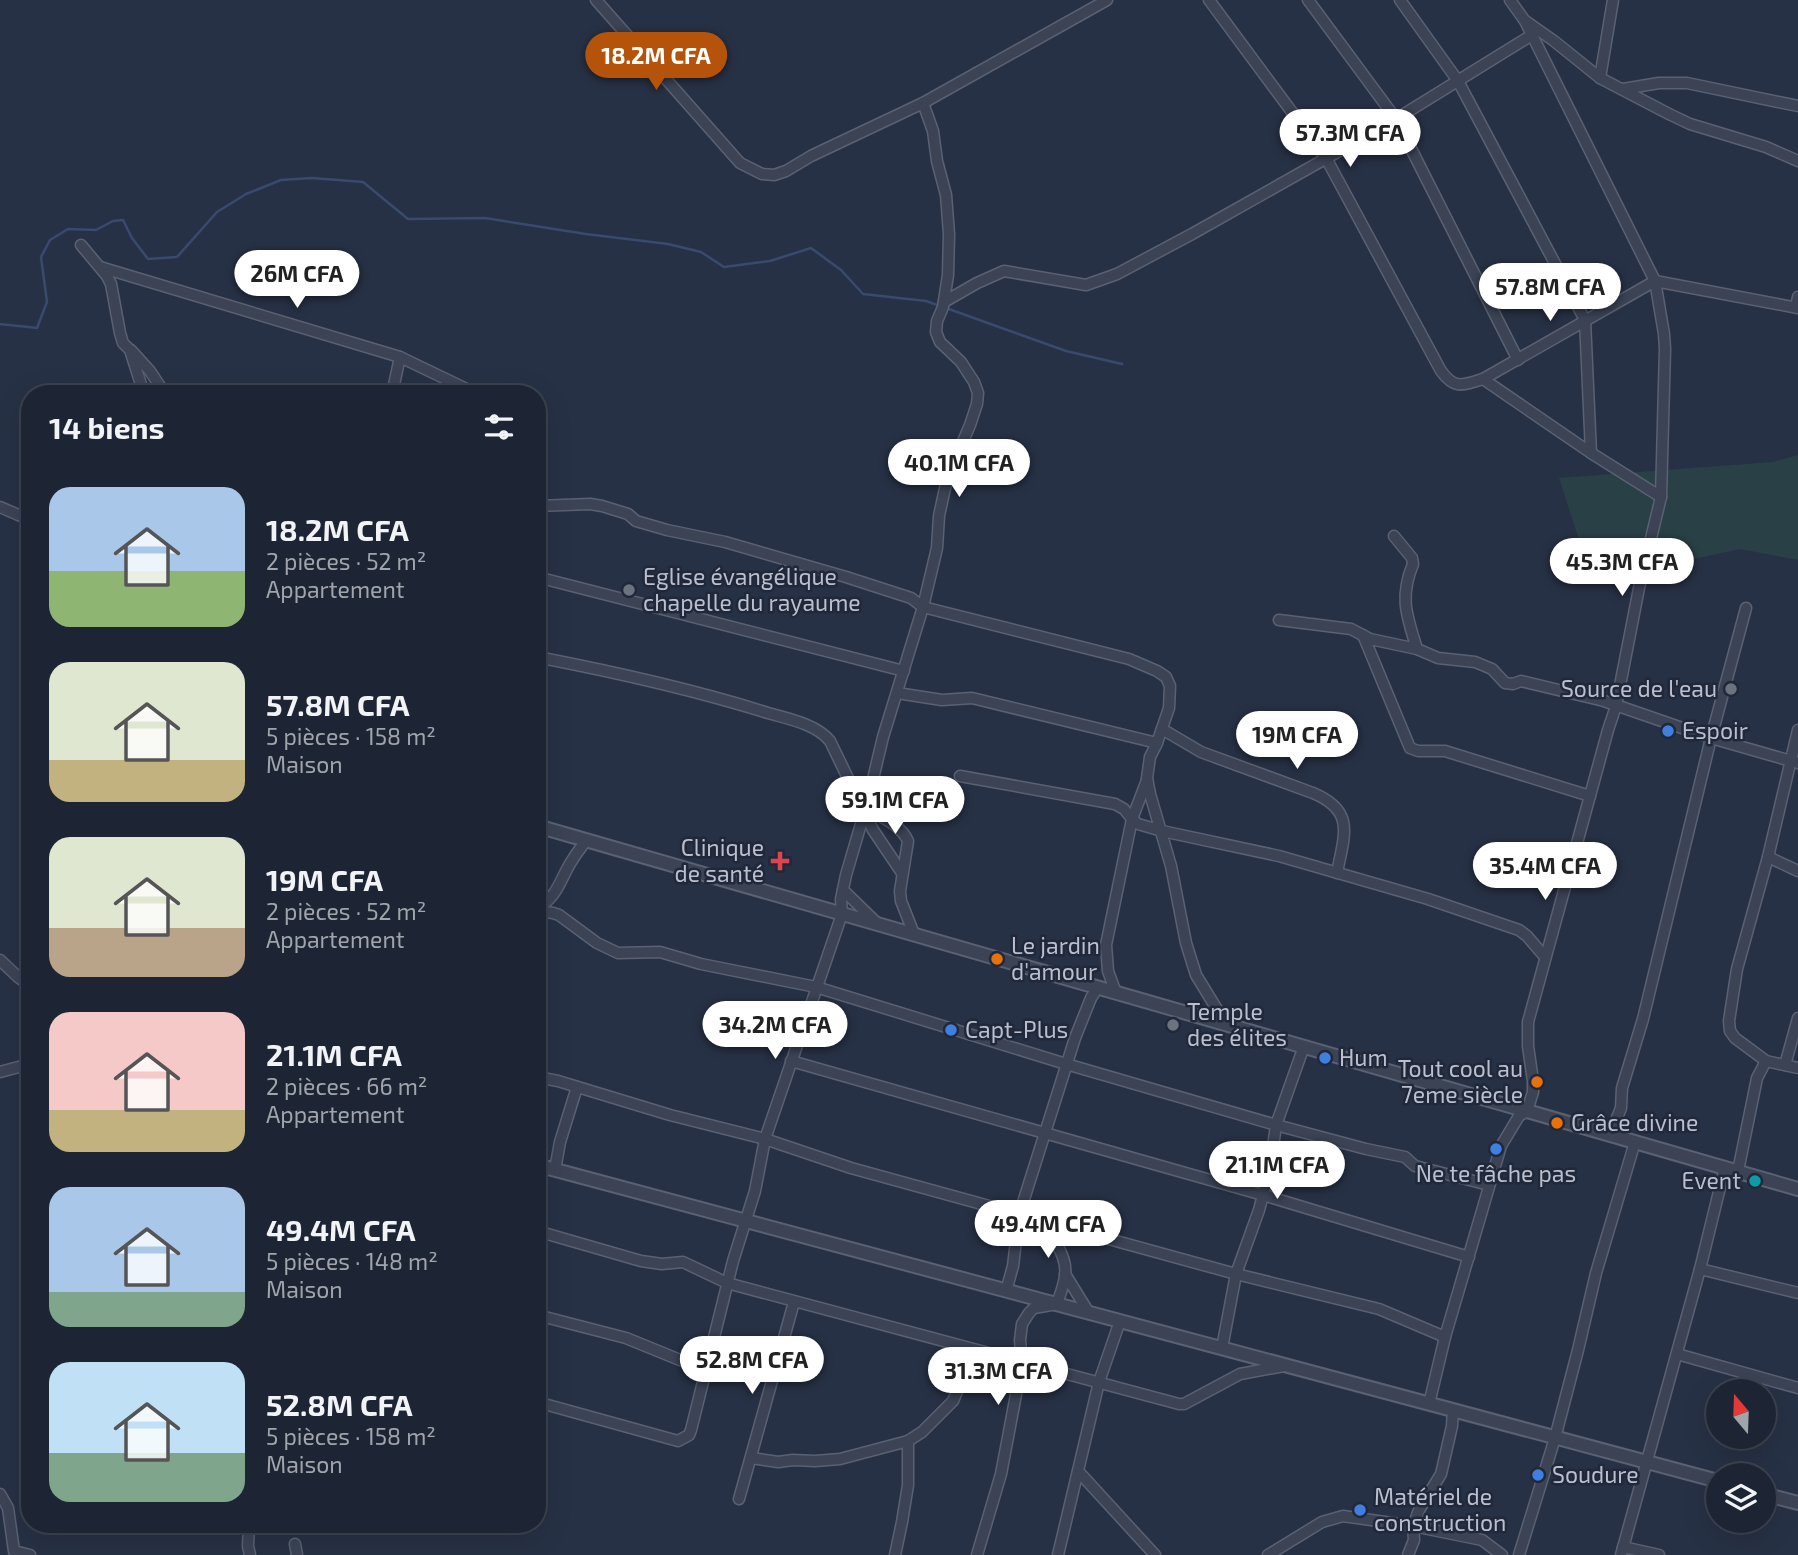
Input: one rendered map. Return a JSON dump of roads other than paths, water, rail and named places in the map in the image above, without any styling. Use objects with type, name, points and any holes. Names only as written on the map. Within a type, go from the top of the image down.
[{"type":"street","points":[[596,0],[740,163],[762,174],[774,175],[923,103],[1107,0]]},
{"type":"street","points":[[1209,0],[1326,158],[1448,381],[1463,385],[1483,379],[1655,281],[1797,304]]},
{"type":"street","points":[[1308,0],[1396,120],[1518,360]]},
{"type":"street","points":[[1400,0],[1458,80],[1585,320],[1591,453]]},
{"type":"street","points":[[1429,1404],[1445,1337],[1501,1146],[1519,1116],[1527,1111],[1532,1092],[1528,1022],[1616,706],[1639,588],[1661,497],[1665,349],[1655,281],[1525,21],[1510,0]]},
{"type":"street","points":[[1601,78],[1613,0]]},
{"type":"street","points":[[1525,21],[1601,78],[1690,124],[1766,147],[1798,161]]},
{"type":"street","points":[[944,302],[976,283],[1004,271],[1074,285],[1086,285],[1117,274],[1396,120],[1532,35]]},
{"type":"street","points":[[1622,89],[1658,83],[1688,83],[1798,106]]},
{"type":"street","points":[[546,1404],[678,1441],[689,1436],[727,1283],[755,1191],[765,1139],[842,914],[843,890],[883,737],[923,607],[937,548],[939,516],[947,479],[977,404],[978,393],[974,382],[961,362],[940,342],[936,331],[948,275],[949,234],[946,195],[933,131],[923,103]]},
{"type":"street","points":[[81,245],[111,284],[124,343],[159,385]]},
{"type":"street","points":[[100,267],[400,357],[458,385]]},
{"type":"street","points":[[130,350],[141,385]]},
{"type":"street","points":[[394,385],[400,357]]},
{"type":"street","points":[[1483,379],[1661,497]]},
{"type":"street","points":[[546,506],[602,506],[628,514],[636,521],[725,542],[846,577],[911,598],[923,607],[1129,659],[1166,677],[1170,686],[1169,708],[1153,748],[1147,778],[1132,819],[1106,945],[1108,971],[1116,993]]},
{"type":"street","points":[[0,507],[21,516]]},
{"type":"street","points":[[1394,536],[1412,558],[1405,608],[1417,649]]},
{"type":"street","points":[[546,579],[904,671]]},
{"type":"street","points":[[1610,1135],[1621,1108],[1622,1088],[1643,1019],[1710,738],[1746,608]]},
{"type":"street","points":[[1279,620],[1351,629],[1370,639],[1417,649],[1438,658],[1475,662],[1488,666],[1505,683],[1521,681],[1585,696],[1710,738],[1794,761]]},
{"type":"street","points":[[1363,635],[1410,748],[1418,751],[1445,751],[1590,796]]},
{"type":"street","points":[[546,659],[622,674],[745,705],[809,726],[826,736],[831,741],[873,830],[902,873]]},
{"type":"street","points":[[897,693],[942,699],[972,698],[1157,743]]},
{"type":"street","points":[[1162,729],[1201,752],[1313,793],[1336,806],[1343,818],[1345,831],[1337,873]]},
{"type":"street","points":[[1798,730],[1794,761],[1737,969],[1729,1021],[1730,1031],[1735,1038],[1766,1061],[1798,1068]]},
{"type":"street","points":[[960,776],[1115,804],[1124,809],[1138,824],[1279,856],[1428,899],[1519,930],[1545,957]]},
{"type":"street","points":[[1147,778],[1196,975],[1226,1024]]},
{"type":"street","points":[[865,810],[890,822],[905,834],[908,841],[902,873],[901,901],[914,934]]},
{"type":"street","points":[[546,829],[1798,1189]]},
{"type":"street","points":[[546,903],[551,900],[573,858],[586,840]]},
{"type":"street","points":[[1768,857],[1798,871]]},
{"type":"street","points":[[843,890],[878,924]]},
{"type":"street","points":[[546,911],[559,915],[597,943],[618,953],[660,952],[701,964],[816,987],[1066,1064],[1276,1125],[1405,1157],[1415,1166],[1489,1185]]},
{"type":"street","points":[[0,960],[21,979]]},
{"type":"street","points":[[1006,1291],[1044,1134],[1085,1011],[1098,987]]},
{"type":"street","points":[[1785,1065],[1798,1018]]},
{"type":"street","points":[[1222,1349],[1236,1273],[1270,1168],[1276,1125],[1304,1046]]},
{"type":"street","points":[[791,1061],[1263,1195],[1469,1257]]},
{"type":"street","points":[[1659,1555],[1622,1551],[1700,1269],[1757,1078],[1766,1061]]},
{"type":"street","points":[[0,1072],[21,1066]]},
{"type":"street","points":[[546,1079],[765,1139],[851,1168],[1024,1216],[1379,1309],[1445,1337]]},
{"type":"street","points":[[555,1170],[559,1142],[577,1087]]},
{"type":"street","points":[[1519,1555],[1555,1438],[1596,1273],[1635,1142]]},
{"type":"street","points":[[546,1168],[1706,1478]]},
{"type":"street","points":[[1024,1216],[1046,1228],[1062,1255],[1065,1274],[1089,1313]]},
{"type":"street","points":[[546,1234],[641,1261],[662,1264],[683,1262],[727,1283],[1179,1404],[1184,1404],[1240,1374],[1286,1366]]},
{"type":"street","points":[[1451,1252],[1474,1242]]},
{"type":"street","points":[[1700,1269],[1798,1293]]},
{"type":"street","points":[[1057,1304],[1065,1274]]},
{"type":"street","points":[[739,1499],[794,1302]]},
{"type":"street","points":[[977,1555],[1001,1474],[1022,1363],[1022,1324],[1034,1308],[1057,1304]]},
{"type":"street","points":[[546,1317],[626,1338],[680,1360],[707,1359]]},
{"type":"street","points":[[1058,1555],[1099,1382],[1120,1321]]},
{"type":"street","points":[[751,1458],[778,1462],[840,1459],[908,1441],[922,1432],[953,1401],[979,1351]]},
{"type":"street","points":[[1677,1354],[1798,1388]]},
{"type":"street","points":[[1240,1374],[1253,1357]]},
{"type":"street","points":[[1408,1555],[1414,1540],[1413,1526],[1424,1499],[1441,1474],[1453,1410]]},
{"type":"street","points":[[895,1555],[908,1485],[908,1441]]},
{"type":"street","points":[[1078,1471],[1155,1555]]},
{"type":"street","points":[[0,1494],[8,1508],[14,1551],[30,1555]]},
{"type":"street","points":[[1776,1497],[1798,1503]]},
{"type":"street","points":[[1268,1555],[1322,1522],[1343,1516],[1413,1526],[1482,1541],[1502,1555]]},
{"type":"street","points":[[249,1533],[250,1555]]},
{"type":"waterway","points":[[0,324],[37,328],[47,302],[41,257],[50,240],[68,229],[96,230],[113,221],[123,220],[132,238],[148,259],[177,257],[217,212],[246,194],[281,180],[312,178],[363,182],[408,219],[485,218],[668,244],[701,252],[724,267],[770,261],[811,248],[841,270],[863,294],[926,301],[940,306]]},
{"type":"waterway","points":[[946,308],[1066,351],[1122,364]]},
{"type":"place","name":"Eglise évangélique chapelle du rayaume","points":[[629,590]]},
{"type":"place","name":"Source de l'eau","points":[[1731,689]]},
{"type":"place","name":"Espoir","points":[[1668,731]]},
{"type":"place","name":"Clinique de santé","points":[[780,861]]},
{"type":"place","name":"Le jardin d'amour","points":[[997,959]]},
{"type":"place","name":"Temple des élites","points":[[1173,1025]]},
{"type":"place","name":"Capt-Plus","points":[[951,1030]]},
{"type":"place","name":"Hum","points":[[1325,1058]]},
{"type":"place","name":"Tout cool au 7eme siècle","points":[[1537,1082]]},
{"type":"place","name":"Grâce divine","points":[[1557,1123]]},
{"type":"place","name":"Ne te fâche pas","points":[[1496,1149]]},
{"type":"place","name":"Event","points":[[1755,1181]]},
{"type":"place","name":"Soudure","points":[[1538,1475]]},
{"type":"place","name":"Matériel de construction","points":[[1360,1510]]}]
